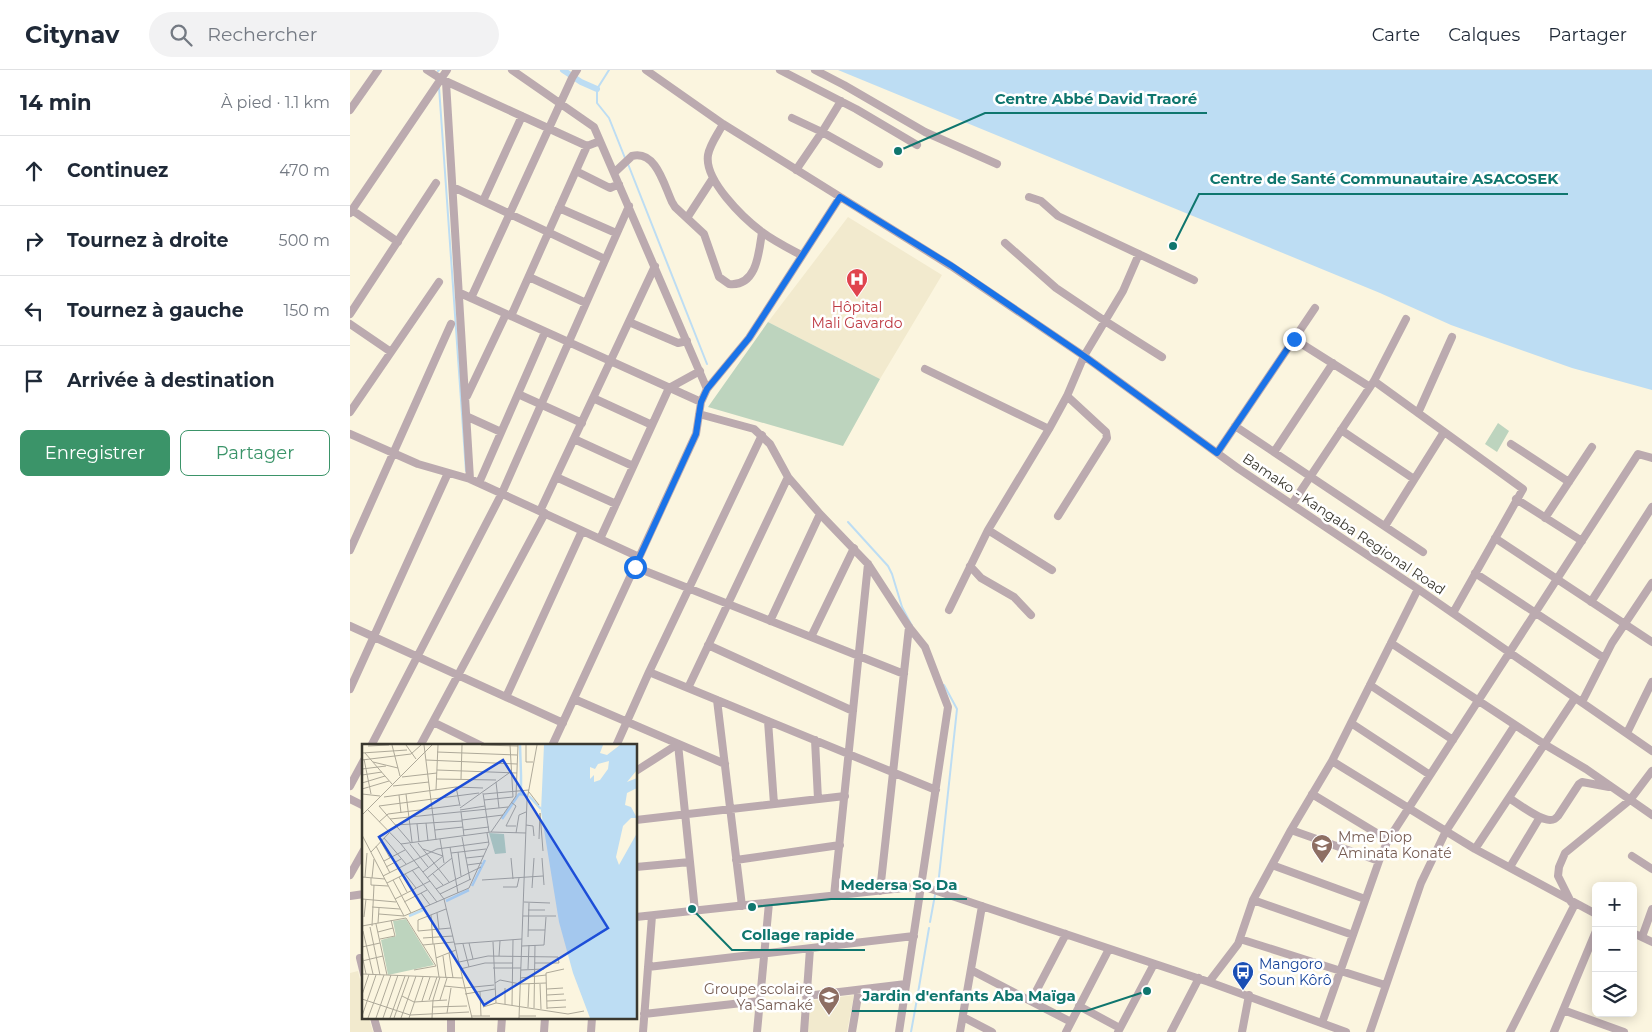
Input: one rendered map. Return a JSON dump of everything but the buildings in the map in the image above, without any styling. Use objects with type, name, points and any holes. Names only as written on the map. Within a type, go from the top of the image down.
[{"type":"street","points":[[350,110],[378,70]]},
{"type":"street","points":[[427,70],[443,81],[587,146],[600,141]]},
{"type":"street","points":[[398,242],[351,212],[443,81],[447,70]]},
{"type":"street","points":[[512,70],[594,126],[707,389]]},
{"type":"street","points":[[471,298],[560,102],[577,70]]},
{"type":"street","name":"Bamako - Kangaba Regional Road","points":[[646,70],[723,124],[952,266],[1084,356],[1217,453],[1453,612],[1652,751]]},
{"type":"street","points":[[780,70],[841,101],[917,146]]},
{"type":"street","points":[[815,70],[925,132],[997,164]]},
{"type":"street","points":[[443,81],[453,187],[468,417],[470,479]]},
{"type":"street","points":[[796,170],[841,101]]},
{"type":"street","points":[[483,201],[522,116]]},
{"type":"street","points":[[792,118],[822,132],[879,164]]},
{"type":"street","points":[[723,124],[708,156],[708,166],[713,178],[730,202],[762,232],[801,256]]},
{"type":"street","points":[[466,397],[529,277],[587,146]]},
{"type":"street","points":[[615,172],[632,156],[639,155],[653,161],[675,207],[704,234],[718,277],[729,284],[741,283],[752,274],[759,258],[762,232]]},
{"type":"street","points":[[576,172],[610,188],[619,184]]},
{"type":"street","points":[[687,218],[713,178]]},
{"type":"street","points":[[350,314],[436,183]]},
{"type":"street","points":[[453,187],[605,259]]},
{"type":"street","points":[[1029,196],[1041,201],[1058,216],[1194,280]]},
{"type":"street","points":[[553,744],[696,434],[701,402],[707,389],[749,338],[840,197]]},
{"type":"street","points":[[372,744],[502,493],[629,206]]},
{"type":"street","points":[[559,208],[616,233]]},
{"type":"street","points":[[1005,242],[1056,288],[1162,357]]},
{"type":"street","points":[[948,610],[988,530],[1067,396],[1084,356],[1123,291],[1139,254]]},
{"type":"street","points":[[421,744],[543,512],[556,477],[654,266]]},
{"type":"street","points":[[529,277],[586,303]]},
{"type":"street","points":[[350,412],[439,282]]},
{"type":"street","points":[[460,293],[701,402]]},
{"type":"street","points":[[1217,453],[1315,308]]},
{"type":"street","points":[[1292,504],[1372,384],[1406,319]]},
{"type":"street","points":[[628,322],[678,343],[687,341]]},
{"type":"street","points":[[350,324],[391,352]]},
{"type":"street","points":[[350,550],[451,324]]},
{"type":"street","points":[[479,483],[546,332]]},
{"type":"street","points":[[1418,413],[1452,337]]},
{"type":"street","points":[[1294,339],[1418,413],[1522,490],[1453,612]]},
{"type":"street","points":[[1274,452],[1333,363]]},
{"type":"street","points":[[925,369],[1049,429]]},
{"type":"street","points":[[600,539],[669,388],[700,371]]},
{"type":"street","points":[[518,394],[582,423]]},
{"type":"street","points":[[1058,516],[1107,438],[1106,432],[1067,396]]},
{"type":"street","points":[[593,398],[652,425]]},
{"type":"street","points":[[700,414],[754,429],[770,444],[788,477],[868,564],[909,627],[925,647],[948,707],[899,1032]]},
{"type":"street","points":[[468,417],[501,432]]},
{"type":"street","points":[[1235,426],[1423,552]]},
{"type":"street","points":[[1341,430],[1414,479]]},
{"type":"street","points":[[1385,526],[1444,432]]},
{"type":"street","points":[[350,434],[418,464],[470,479],[640,557]]},
{"type":"street","points":[[617,744],[688,589],[762,436]]},
{"type":"street","points":[[574,439],[633,466]]},
{"type":"street","points":[[1511,444],[1569,482]]},
{"type":"street","points":[[1545,518],[1592,447]]},
{"type":"street","points":[[1322,1023],[1388,840],[1638,454],[1652,458]]},
{"type":"street","points":[[350,689],[448,472]]},
{"type":"street","points":[[556,477],[616,504]]},
{"type":"street","points":[[688,688],[788,477]]},
{"type":"street","points":[[1516,499],[1582,541]]},
{"type":"street","points":[[1591,602],[1652,507]]},
{"type":"street","points":[[770,621],[820,514]]},
{"type":"street","points":[[988,530],[1052,570]]},
{"type":"street","points":[[506,697],[582,531]]},
{"type":"street","points":[[1495,538],[1652,642]]},
{"type":"street","points":[[811,637],[854,548]]},
{"type":"street","points":[[834,896],[868,564]]},
{"type":"street","points":[[970,566],[980,578],[1014,597],[1031,615]]},
{"type":"street","points":[[635,567],[904,674]]},
{"type":"street","points":[[1475,573],[1604,658]]},
{"type":"street","points":[[1475,849],[1544,744],[1578,700],[1652,583]]},
{"type":"street","points":[[1209,982],[1228,959],[1240,939],[1252,900],[1332,762],[1418,589]]},
{"type":"street","points":[[350,626],[563,723]]},
{"type":"street","points":[[880,891],[909,627]]},
{"type":"street","points":[[1391,643],[1544,744],[1586,769],[1652,815]]},
{"type":"street","points":[[708,645],[853,711]]},
{"type":"street","points":[[649,672],[936,790]]},
{"type":"street","points":[[1626,734],[1652,682]]},
{"type":"street","points":[[1370,685],[1453,740]]},
{"type":"street","points":[[574,698],[725,764]]},
{"type":"street","points":[[717,700],[742,906]]},
{"type":"street","points":[[768,721],[774,804]]},
{"type":"street","points":[[433,722],[478,744]]},
{"type":"street","points":[[1351,723],[1430,775]]},
{"type":"street","points":[[1370,1032],[1421,883],[1446,831],[1515,725]]},
{"type":"street","points":[[815,740],[818,799]]},
{"type":"street","points":[[638,770],[678,744]]},
{"type":"street","points":[[678,744],[695,911]]},
{"type":"street","points":[[1332,762],[1475,849],[1592,912]]},
{"type":"street","points":[[350,786],[362,764]]},
{"type":"street","points":[[1573,903],[1558,876],[1559,867],[1565,853],[1630,800],[1652,771]]},
{"type":"street","points":[[1509,798],[1540,817],[1554,820],[1582,782],[1613,788]]},
{"type":"street","points":[[1312,794],[1388,840]]},
{"type":"street","points":[[638,820],[844,796]]},
{"type":"street","points":[[350,800],[362,805]]},
{"type":"street","points":[[1510,867],[1540,817]]},
{"type":"street","points":[[1291,830],[1379,861]]},
{"type":"street","points":[[736,860],[840,845]]},
{"type":"street","points":[[350,875],[362,854]]},
{"type":"street","points":[[1632,856],[1652,869]]},
{"type":"street","points":[[638,867],[690,862]]},
{"type":"street","points":[[1272,865],[1366,899]]},
{"type":"street","points":[[638,917],[922,886],[1199,978],[1346,1032]]},
{"type":"street","points":[[1252,900],[1353,935]]},
{"type":"street","points":[[757,1032],[769,903]]},
{"type":"street","points":[[1510,1032],[1573,903]]},
{"type":"street","points":[[960,1032],[982,906]]},
{"type":"street","points":[[1642,937],[1652,909]]},
{"type":"street","points":[[643,1032],[652,916]]},
{"type":"street","points":[[1031,1001],[1066,934]]},
{"type":"street","points":[[1637,935],[1652,942]]},
{"type":"street","points":[[648,967],[914,936]]},
{"type":"street","points":[[1240,939],[1385,985]]},
{"type":"street","points":[[1554,1032],[1592,941]]},
{"type":"street","points":[[804,1032],[810,949]]},
{"type":"street","points":[[1066,1032],[1109,949]]},
{"type":"street","points":[[350,960],[362,958]]},
{"type":"street","points":[[1079,1006],[1117,1029],[1154,964]]},
{"type":"street","points":[[971,970],[1071,1022]]},
{"type":"street","points":[[1170,1032],[1199,978]]},
{"type":"street","points":[[806,996],[906,984]]},
{"type":"street","points":[[852,1032],[859,990]]},
{"type":"street","points":[[1242,1032],[1249,996]]},
{"type":"street","points":[[644,1014],[760,1001]]},
{"type":"street","points":[[1563,1010],[1624,1032]]},
{"type":"street","points":[[963,1017],[992,1032]]},
{"type":"shaded area","name":"Hôpital Mali Gavardo","points":[[848,217],[942,275],[880,379],[768,322]]},
{"type":"shaded area","points":[[358,971],[362,987],[362,1020],[370,1020],[373,1032],[350,1032],[350,973]]},
{"type":"shaded area","name":"Groupe scolaire Ya Samaké","points":[[854,995],[847,1032],[807,1032],[809,1001]]},
{"type":"green space","points":[[768,322],[880,379],[843,446],[708,407]]},
{"type":"green space","points":[[1498,423],[1509,431],[1497,452],[1485,444]]},
{"type":"water","points":[[838,70],[1652,70],[1652,390],[1572,368],[1451,325],[1380,293]]},
{"type":"waterway","points":[[563,70],[581,82],[597,89]]},
{"type":"waterway","points":[[609,70],[597,89],[597,103],[609,118],[625,158]]},
{"type":"waterway","points":[[439,87],[466,471]]},
{"type":"waterway","points":[[628,164],[707,364]]},
{"type":"waterway","points":[[848,522],[888,566],[902,607],[912,626]]},
{"type":"waterway","points":[[938,886],[957,709],[944,685]]},
{"type":"waterway","points":[[930,922],[935,895]]},
{"type":"waterway","points":[[918,993],[929,928]]},
{"type":"waterway","points":[[911,1032],[917,999]]},
{"type":"place","name":"Centre Abbé David Traoré","points":[[898,151]]},
{"type":"place","name":"Centre de Santé Communautaire ASACOSEK","points":[[1173,246]]},
{"type":"place","name":"Hôpital Mali Gavardo","points":[[857,298]]},
{"type":"place","name":"Mme Diop Aminata Konaté","points":[[1322,864]]},
{"type":"place","name":"Medersa So Da","points":[[752,907]]},
{"type":"place","name":"Collage rapide","points":[[692,909]]},
{"type":"place","name":"Jardin d'enfants Aba Maïga","points":[[1147,991]]},
{"type":"place","name":"Mangoro Soun Kôrô","points":[[1243,991]]},
{"type":"place","name":"Groupe scolaire Ya Samaké","points":[[829,1016]]},
{"type":"route","points":[[635,567],[696,434],[701,402],[707,389],[749,338],[840,197],[952,266],[1084,356],[1217,453],[1294,339]]}]
